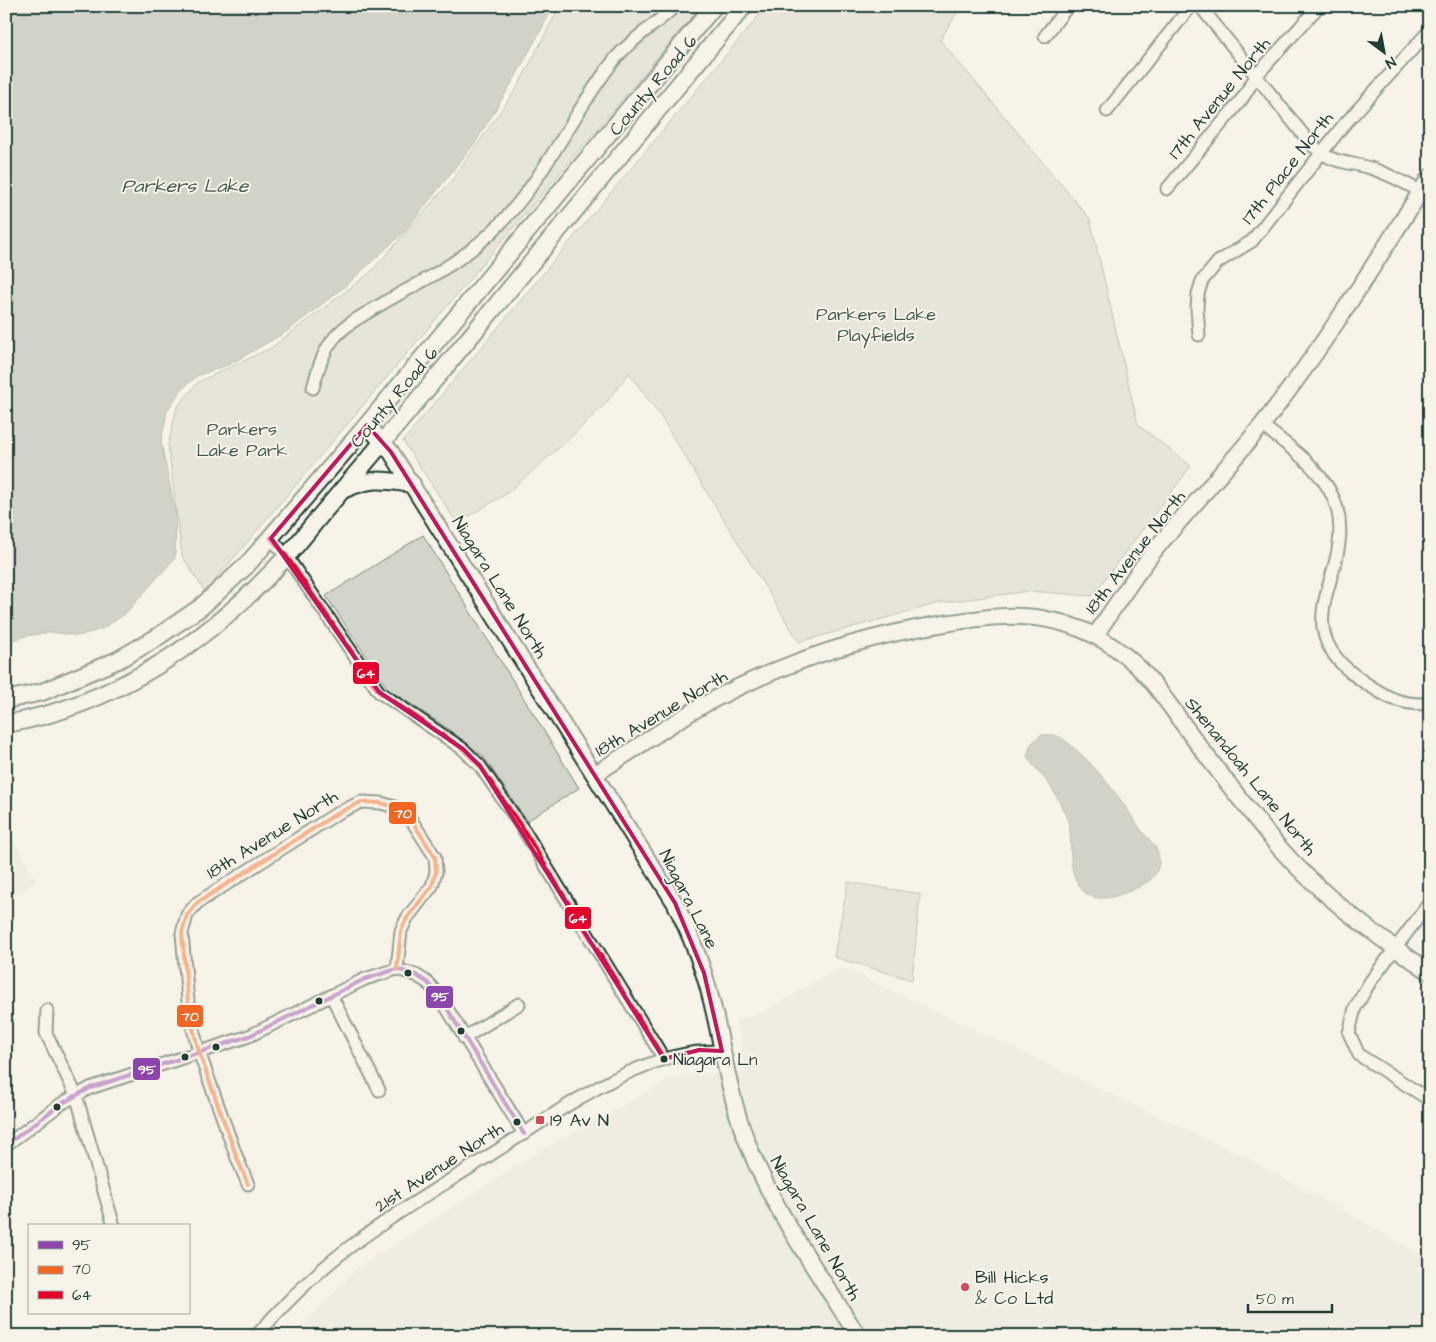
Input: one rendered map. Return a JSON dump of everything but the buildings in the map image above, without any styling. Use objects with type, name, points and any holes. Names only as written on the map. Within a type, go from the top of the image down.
[{"type":"main road","name":"County Road 6","points":[[6,700],[42,692],[81,677],[156,638],[201,607],[246,566],[367,425],[714,6]]},
{"type":"main road","name":"County Road 6","points":[[6,724],[42,718],[81,704],[118,687],[180,652],[245,598],[287,557],[744,6]]},
{"type":"main road","points":[[343,490],[362,482],[376,479],[412,484]]},
{"type":"street","points":[[313,388],[319,367],[334,338],[352,322],[450,266],[480,243],[504,220],[533,183],[616,57],[638,36],[675,6]]},
{"type":"street","points":[[1045,36],[1068,6]]},
{"type":"street","points":[[1107,111],[1191,6]]},
{"type":"street","points":[[1200,6],[1310,143],[1321,154],[1336,162],[1369,168],[1386,174],[1425,194]]},
{"type":"street","name":"17th Avenue North","points":[[1167,190],[1242,98],[1256,76],[1320,6]]},
{"type":"street","name":"17th Place North","points":[[1199,334],[1197,308],[1198,294],[1202,281],[1218,262],[1252,241],[1362,103],[1430,30]]},
{"type":"street","name":"18th Avenue North","points":[[595,774],[713,700],[812,656],[863,640],[916,628],[969,620],[1017,616],[1044,619],[1070,625],[1095,636],[1127,588],[1162,541],[1262,425],[1310,362],[1425,194],[1430,177]]},
{"type":"street","name":"Niagara Lane North","points":[[367,425],[383,442],[412,484],[595,774]]},
{"type":"street","points":[[1262,425],[1311,466],[1324,480],[1336,506],[1340,540],[1321,617],[1324,635],[1331,652],[1343,667],[1391,700],[1411,705],[1430,704]]},
{"type":"street","points":[[271,538],[287,557],[378,692],[463,748],[480,766],[525,832],[664,1059]]},
{"type":"street","name":"Shenandoah Lane North","points":[[1095,636],[1129,659],[1153,683],[1278,845],[1315,884],[1395,949],[1430,972]]},
{"type":"street","name":"Niagara Lane","points":[[595,774],[662,881],[688,930],[704,973],[722,1051]]},
{"type":"street","name":"18th Avenue North","points":[[248,1184],[236,1158],[199,1052],[189,1013],[182,942],[182,933],[187,915],[197,904],[336,814],[361,802],[381,803],[396,807],[412,821],[435,857],[436,872],[432,886],[407,918],[401,931],[398,969]]},
{"type":"street","points":[[1430,902],[1370,982],[1355,1008],[1349,1033],[1359,1055],[1430,1100]]},
{"type":"street","points":[[6,1145],[32,1123],[76,1095],[122,1077],[249,1036],[332,997],[365,978],[398,969],[416,975],[428,983],[440,997],[524,1134]]},
{"type":"street","points":[[332,997],[378,1090]]},
{"type":"street","points":[[464,1038],[519,1004]]},
{"type":"street","points":[[47,1010],[46,1033],[76,1095],[113,1224]]},
{"type":"street","name":"21st Avenue North","points":[[256,1336],[315,1276],[354,1244],[524,1134],[616,1080],[664,1059],[699,1050],[722,1051]]},
{"type":"street","name":"Niagara Lane North","points":[[722,1051],[741,1125],[760,1173],[784,1219],[858,1336]]},
{"type":"highlighted area","points":[[367,425],[391,452],[675,903],[704,973],[722,1051],[699,1050],[664,1059],[480,766],[463,749],[379,692],[271,538]]},
{"type":"shaded area","points":[[6,826],[36,882],[6,900]]},
{"type":"shaded area","points":[[841,967],[1247,1158],[1430,1259],[1430,1336],[293,1336],[355,1270],[528,1158],[676,1076],[746,1073],[736,1019],[763,1012]]},
{"type":"green space","name":"Parkers Lake Park","points":[[560,6],[701,6],[205,592],[182,556],[168,445],[177,407],[198,382],[271,348],[371,272],[452,180],[517,88]]},
{"type":"green space","name":"Parkers Lake Playfields","points":[[767,6],[961,6],[940,40],[1090,219],[1138,425],[1191,466],[1092,596],[1029,591],[939,603],[799,642],[659,414],[629,373],[606,403],[572,436],[506,494],[457,523],[403,441]]},
{"type":"green space","points":[[423,535],[579,788],[527,821],[483,756],[447,728],[388,689],[326,596]]},
{"type":"green space","points":[[848,882],[920,894],[912,980],[834,957]]},
{"type":"water","name":"Parkers Lake","points":[[6,6],[554,6],[513,81],[475,143],[404,232],[343,288],[286,332],[230,364],[197,376],[181,390],[167,411],[161,442],[176,515],[175,558],[125,614],[102,629],[78,636],[52,632],[26,636],[6,642]]},
{"type":"water","points":[[1041,735],[1061,737],[1085,758],[1114,791],[1152,843],[1159,856],[1159,862],[1153,877],[1146,883],[1121,894],[1102,898],[1087,894],[1081,888],[1072,867],[1070,831],[1067,819],[1052,788],[1027,756],[1031,744]]},
{"type":"transit line","name":"64","points":[[271,538],[287,557],[379,692],[463,749],[480,766],[525,832],[664,1059]]},
{"type":"transit line","name":"70","points":[[248,1184],[199,1052],[189,1013],[182,933],[187,915],[197,903],[336,814],[361,802],[381,803],[395,807],[412,821],[435,857],[436,872],[432,886],[407,918],[401,931],[397,969]]},
{"type":"transit line","name":"95","points":[[6,1145],[61,1104],[90,1088],[249,1036],[365,979],[397,969],[416,975],[428,983],[440,997],[524,1134]]},
{"type":"place","name":"Niagara Ln","points":[[664,1059]]},
{"type":"place","name":"19 Av N","points":[[540,1120]]},
{"type":"place","name":"Bill Hicks & Co Ltd","points":[[965,1287]]}]
